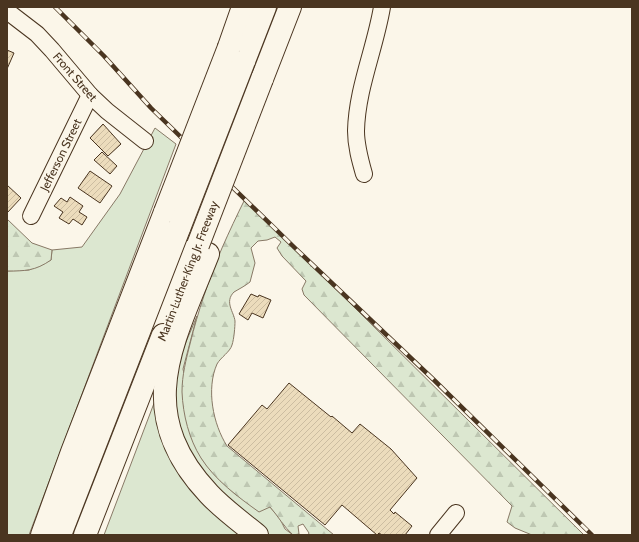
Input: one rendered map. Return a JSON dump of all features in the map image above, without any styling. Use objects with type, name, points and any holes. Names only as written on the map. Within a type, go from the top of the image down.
[{"type":"highway","points":[[236,54],[244,7]]},
{"type":"highway","name":"Martin Luther King Jr. Freeway","points":[[60,535],[173,219],[236,54],[265,7]]},
{"type":"highway","name":"Martin Luther King Jr. Freeway","points":[[85,535],[203,249],[267,83],[281,28],[290,7]]},
{"type":"highway","points":[[42,535],[72,452],[173,219]]},
{"type":"highway","points":[[203,249],[168,361],[165,391],[168,425],[180,458],[200,484],[209,495],[257,535]]},
{"type":"street","points":[[364,174],[356,132],[359,98],[382,7]]},
{"type":"street","name":"Front Street","points":[[7,11],[42,39],[90,95],[107,111],[145,141]]},
{"type":"street","name":"Jefferson Street","points":[[31,216],[90,95]]},
{"type":"street","points":[[438,535],[456,513]]},
{"type":"green space","points":[[155,128],[176,144],[29,535],[7,535],[7,271],[29,270],[51,260],[52,250],[82,247],[120,194]]},
{"type":"green space","points":[[245,199],[584,535],[532,535],[515,528],[507,522],[512,506],[304,295],[302,289],[306,281],[282,256],[277,248],[281,242],[275,237],[258,241],[251,248],[255,263],[250,282],[234,292],[230,299],[230,307],[235,321],[235,330],[232,345],[217,364],[214,374],[212,395],[215,417],[227,446],[334,535],[308,535],[309,533],[303,524],[298,526],[299,534],[293,535],[270,507],[259,512],[220,481],[201,458],[193,443],[187,426],[182,392],[184,368],[204,295],[222,248]]},
{"type":"green space","points":[[7,219],[32,243],[52,250],[51,260],[30,270],[7,271]]},
{"type":"green space","points":[[197,316],[183,369],[202,459],[215,475],[236,495],[270,507],[279,517],[285,529],[293,535],[104,535],[156,398],[177,363]]},
{"type":"building","points":[[7,50],[14,53],[7,69]]},
{"type":"building","points":[[103,124],[121,144],[108,156],[90,138]]},
{"type":"building","points":[[102,152],[117,166],[110,174],[94,160]]},
{"type":"building","points":[[90,171],[112,186],[100,203],[78,188]]},
{"type":"building","points":[[7,185],[21,198],[7,213]]},
{"type":"building","points":[[70,197],[83,206],[79,212],[87,217],[82,225],[73,219],[69,224],[59,218],[63,212],[54,206],[61,198],[67,202]]},
{"type":"building","points":[[251,294],[258,297],[259,295],[271,300],[263,318],[252,313],[248,320],[239,314]]},
{"type":"building","points":[[289,383],[352,433],[360,424],[391,449],[417,478],[390,510],[394,514],[395,512],[412,526],[405,535],[382,535],[379,533],[377,535],[342,505],[325,525],[228,445],[262,405],[267,409]]},
{"type":"railway","points":[[55,7],[104,56],[151,108],[434,380],[592,535]]}]
